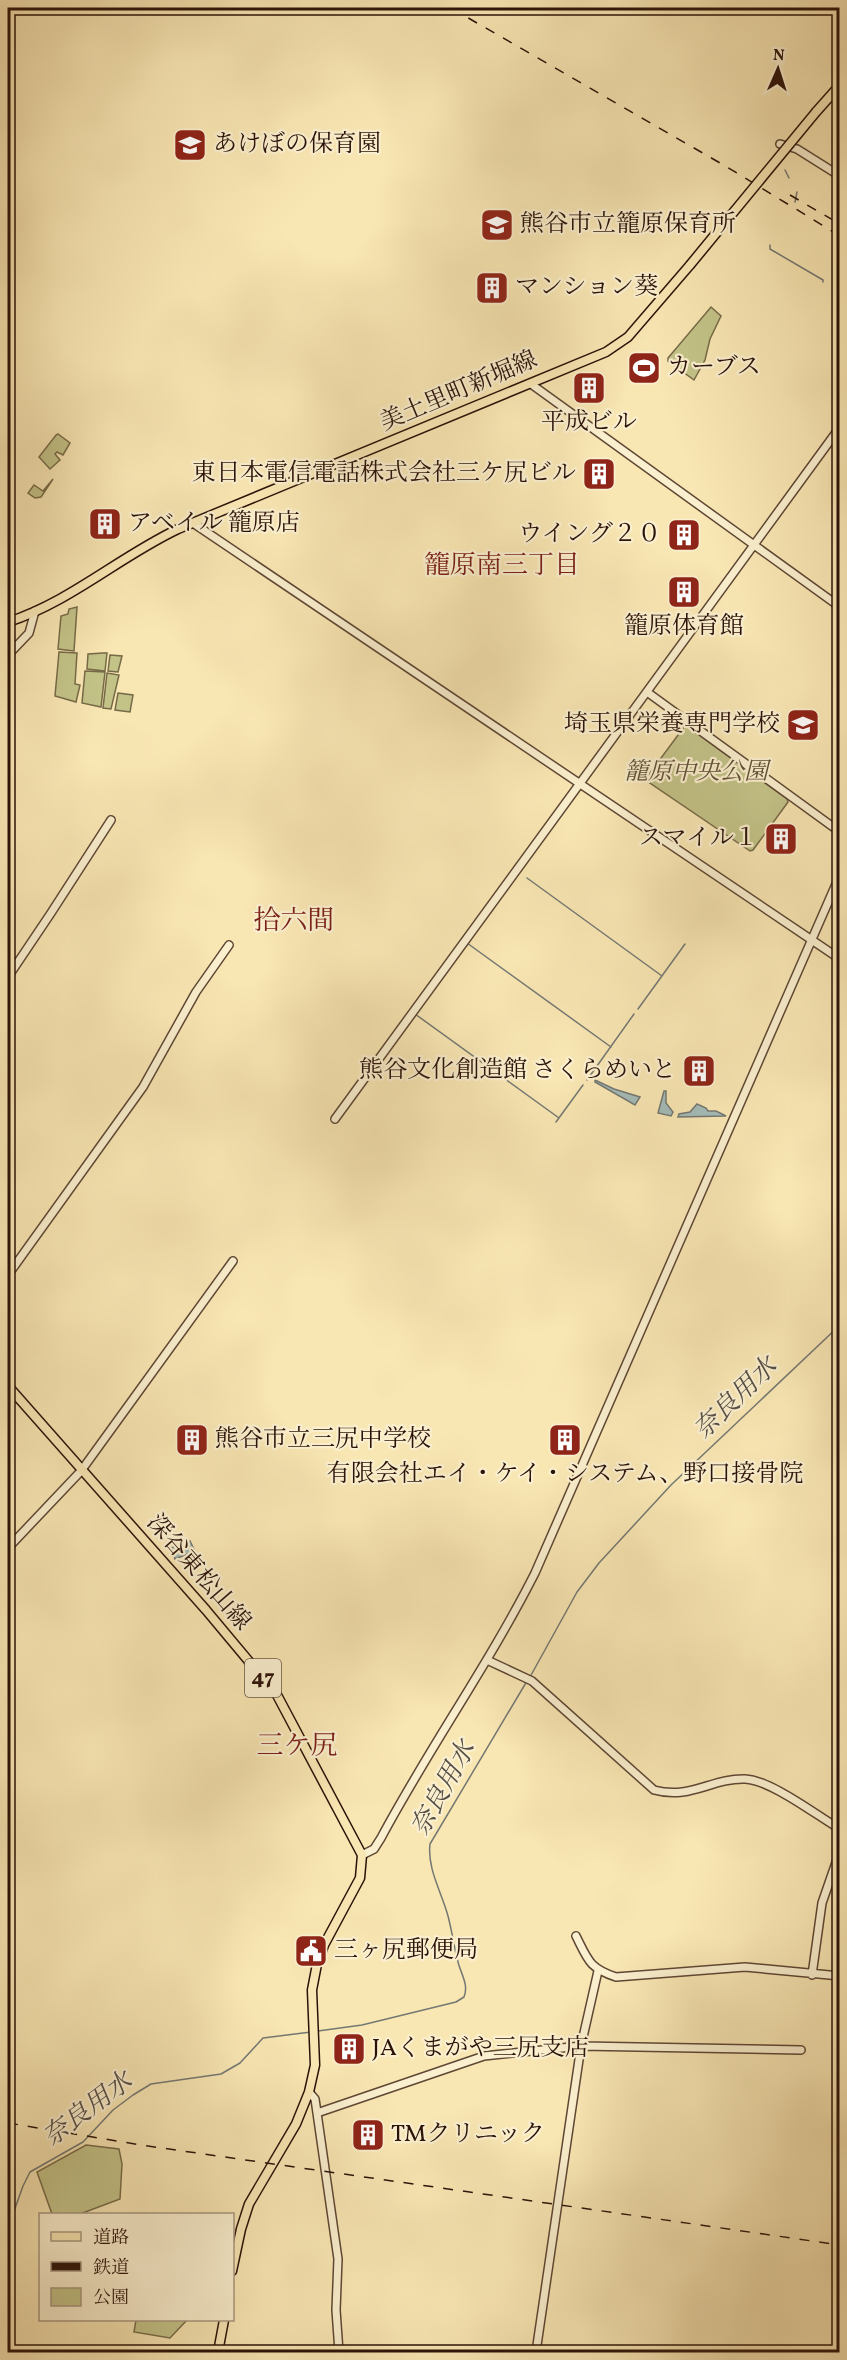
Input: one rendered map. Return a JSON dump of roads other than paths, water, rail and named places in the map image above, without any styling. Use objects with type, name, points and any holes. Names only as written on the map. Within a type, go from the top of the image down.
[{"type":"main road","name":"美土里町新堀線","points":[[8,622],[69,594],[147,544],[193,523],[606,352],[628,337],[840,85]]},
{"type":"main road","name":"深谷東松山線","points":[[8,1386],[277,1695],[362,1855]]},
{"type":"main road","points":[[234,2262],[249,2204],[296,2124],[309,2092],[315,2065],[312,1990],[317,1964],[324,1945],[360,1878],[362,1855]]},
{"type":"main road","points":[[218,2352],[224,2321]]},
{"type":"street","points":[[780,144],[797,149],[840,176]]},
{"type":"street","points":[[531,384],[840,607]]},
{"type":"street","points":[[335,1119],[840,427]]},
{"type":"street","points":[[193,523],[840,959]]},
{"type":"street","points":[[8,655],[29,633],[35,611]]},
{"type":"street","points":[[647,692],[840,832]]},
{"type":"street","points":[[8,977],[111,820]]},
{"type":"street","points":[[362,1855],[374,1849],[381,1838],[426,1758],[515,1612],[535,1573],[840,875]]},
{"type":"street","points":[[8,1275],[143,1087],[197,990],[230,945]]},
{"type":"street","points":[[8,1548],[81,1471],[233,1261]]},
{"type":"street","points":[[487,1660],[528,1679],[654,1790],[679,1794],[736,1780],[753,1780],[771,1787],[840,1829]]},
{"type":"street","points":[[812,1975],[822,1904],[840,1851]]},
{"type":"street","points":[[576,1936],[588,1959],[598,1971],[616,1977],[745,1967],[840,1977]]},
{"type":"street","points":[[536,2352],[581,2046],[598,1971]]},
{"type":"street","points":[[317,2113],[484,2056],[581,2046],[801,2050]]},
{"type":"street","points":[[309,2092],[315,2099],[338,2259],[336,2310],[339,2352]]},
{"type":"water","points":[[595,1080],[614,1089],[640,1097],[635,1105]]},
{"type":"water","points":[[664,1091],[666,1091],[666,1103],[673,1112],[671,1116],[658,1113]]},
{"type":"water","points":[[697,1104],[708,1111],[716,1111],[726,1116],[678,1117],[679,1114],[690,1112]]},
{"type":"water","points":[[190,1541],[195,1551],[175,1559],[171,1548]]},
{"type":"waterway","points":[[785,170],[789,178]]},
{"type":"waterway","points":[[795,202],[797,192]]},
{"type":"waterway","points":[[770,245],[770,249],[823,282]]},
{"type":"waterway","points":[[527,878],[662,976]]},
{"type":"waterway","points":[[467,943],[611,1047]]},
{"type":"waterway","points":[[638,1009],[685,944]]},
{"type":"waterway","points":[[415,1014],[559,1118]]},
{"type":"waterway","points":[[587,1080],[634,1014]]},
{"type":"waterway","points":[[556,1122],[583,1085]]},
{"type":"waterway","name":"奈良用水","points":[[530,1677],[577,1592],[599,1563],[671,1485],[840,1325]]},
{"type":"waterway","name":"奈良用水","points":[[318,2031],[362,2025],[456,2002],[464,1997],[465,1984],[448,1916],[433,1872],[430,1844],[527,1681]]},
{"type":"waterway","name":"奈良用水","points":[[8,2228],[30,2172],[83,2142],[113,2110],[133,2095],[151,2084],[221,2074],[240,2063],[263,2038],[311,2032]]},
{"type":"railway","points":[[451,8],[727,167],[840,236]]},
{"type":"railway","points":[[790,195],[840,224]]},
{"type":"railway","points":[[8,2123],[141,2145],[840,2245]]},
{"type":"place","name":"あけぼの保育園","points":[[190,145]]},
{"type":"place","name":"熊谷市立籠原保育所","points":[[497,225]]},
{"type":"place","name":"マンション葵","points":[[492,288]]},
{"type":"place","name":"カーブス","points":[[644,368]]},
{"type":"place","name":"平成ビル","points":[[589,388]]},
{"type":"place","name":"東日本電信電話株式会社三ケ尻ビル","points":[[599,474]]},
{"type":"place","name":"アベイル 籠原店","points":[[105,524]]},
{"type":"place","name":"ウイング２０","points":[[684,535]]},
{"type":"place","name":"籠原体育館","points":[[684,592]]},
{"type":"place","name":"埼玉県栄養専門学校","points":[[803,725]]},
{"type":"place","name":"スマイル１","points":[[781,839]]},
{"type":"place","name":"熊谷文化創造館 さくらめいと","points":[[699,1071]]},
{"type":"place","name":"熊谷市立三尻中学校","points":[[192,1440]]},
{"type":"place","name":"有限会社エイ・ケイ・システム、野口接骨院","points":[[565,1440]]},
{"type":"place","name":"三ヶ尻郵便局","points":[[311,1951]]},
{"type":"place","name":"JAくまがや三尻支店","points":[[349,2049]]},
{"type":"place","name":"TMクリニック","points":[[368,2135]]},
{"type":"district","name":"籠原南三丁目","points":[[502,566]]},
{"type":"district","name":"拾六間","points":[[294,922]]},
{"type":"district","name":"三ケ尻","points":[[297,1747]]},
{"type":"park label","name":"籠原中央公園","points":[[696,773]]}]
